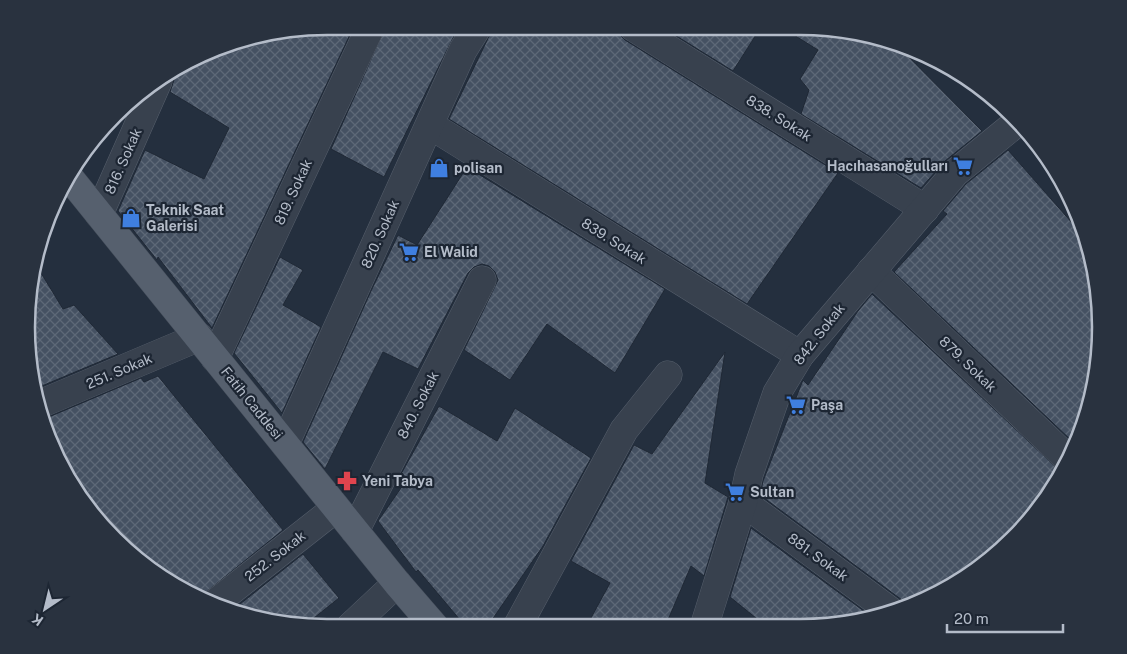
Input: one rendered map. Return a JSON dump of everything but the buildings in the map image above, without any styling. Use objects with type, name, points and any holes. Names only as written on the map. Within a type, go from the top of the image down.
[{"type":"main road","name":"Fatih Caddesi","points":[[73,182],[428,619]]},
{"type":"street","name":"819. Sokak","points":[[207,347],[366,35]]},
{"type":"street","name":"820. Sokak","points":[[285,444],[430,125],[462,50],[472,35]]},
{"type":"street","name":"838. Sokak","points":[[646,35],[925,209]]},
{"type":"street","name":"816. Sokak","points":[[99,214],[153,92]]},
{"type":"street","name":"839. Sokak","points":[[430,125],[800,355]]},
{"type":"street","name":"842. Sokak","points":[[706,619],[743,502],[748,474],[777,393],[800,355],[955,173],[1011,126]]},
{"type":"street","name":"879. Sokak","points":[[871,271],[1063,454]]},
{"type":"street","name":"840. Sokak","points":[[355,531],[482,280]]},
{"type":"street","name":"251. Sokak","points":[[45,402],[207,347]]},
{"type":"street","points":[[521,619],[624,430],[668,375]]},
{"type":"street","name":"881. Sokak","points":[[743,502],[884,607]]},
{"type":"street","name":"252. Sokak","points":[[220,599],[336,508]]},
{"type":"street","points":[[359,619],[397,583]]},
{"type":"place","name":"Hacıhasanoğulları","points":[[963,166]]},
{"type":"place","name":"polisan","points":[[439,168]]},
{"type":"place","name":"Teknik Saat Galerisi","points":[[131,218]]},
{"type":"place","name":"El Walid","points":[[409,252]]},
{"type":"place","name":"Paşa","points":[[796,405]]},
{"type":"place","name":"Yeni Tabya","points":[[347,481]]},
{"type":"place","name":"Sultan","points":[[735,492]]}]
